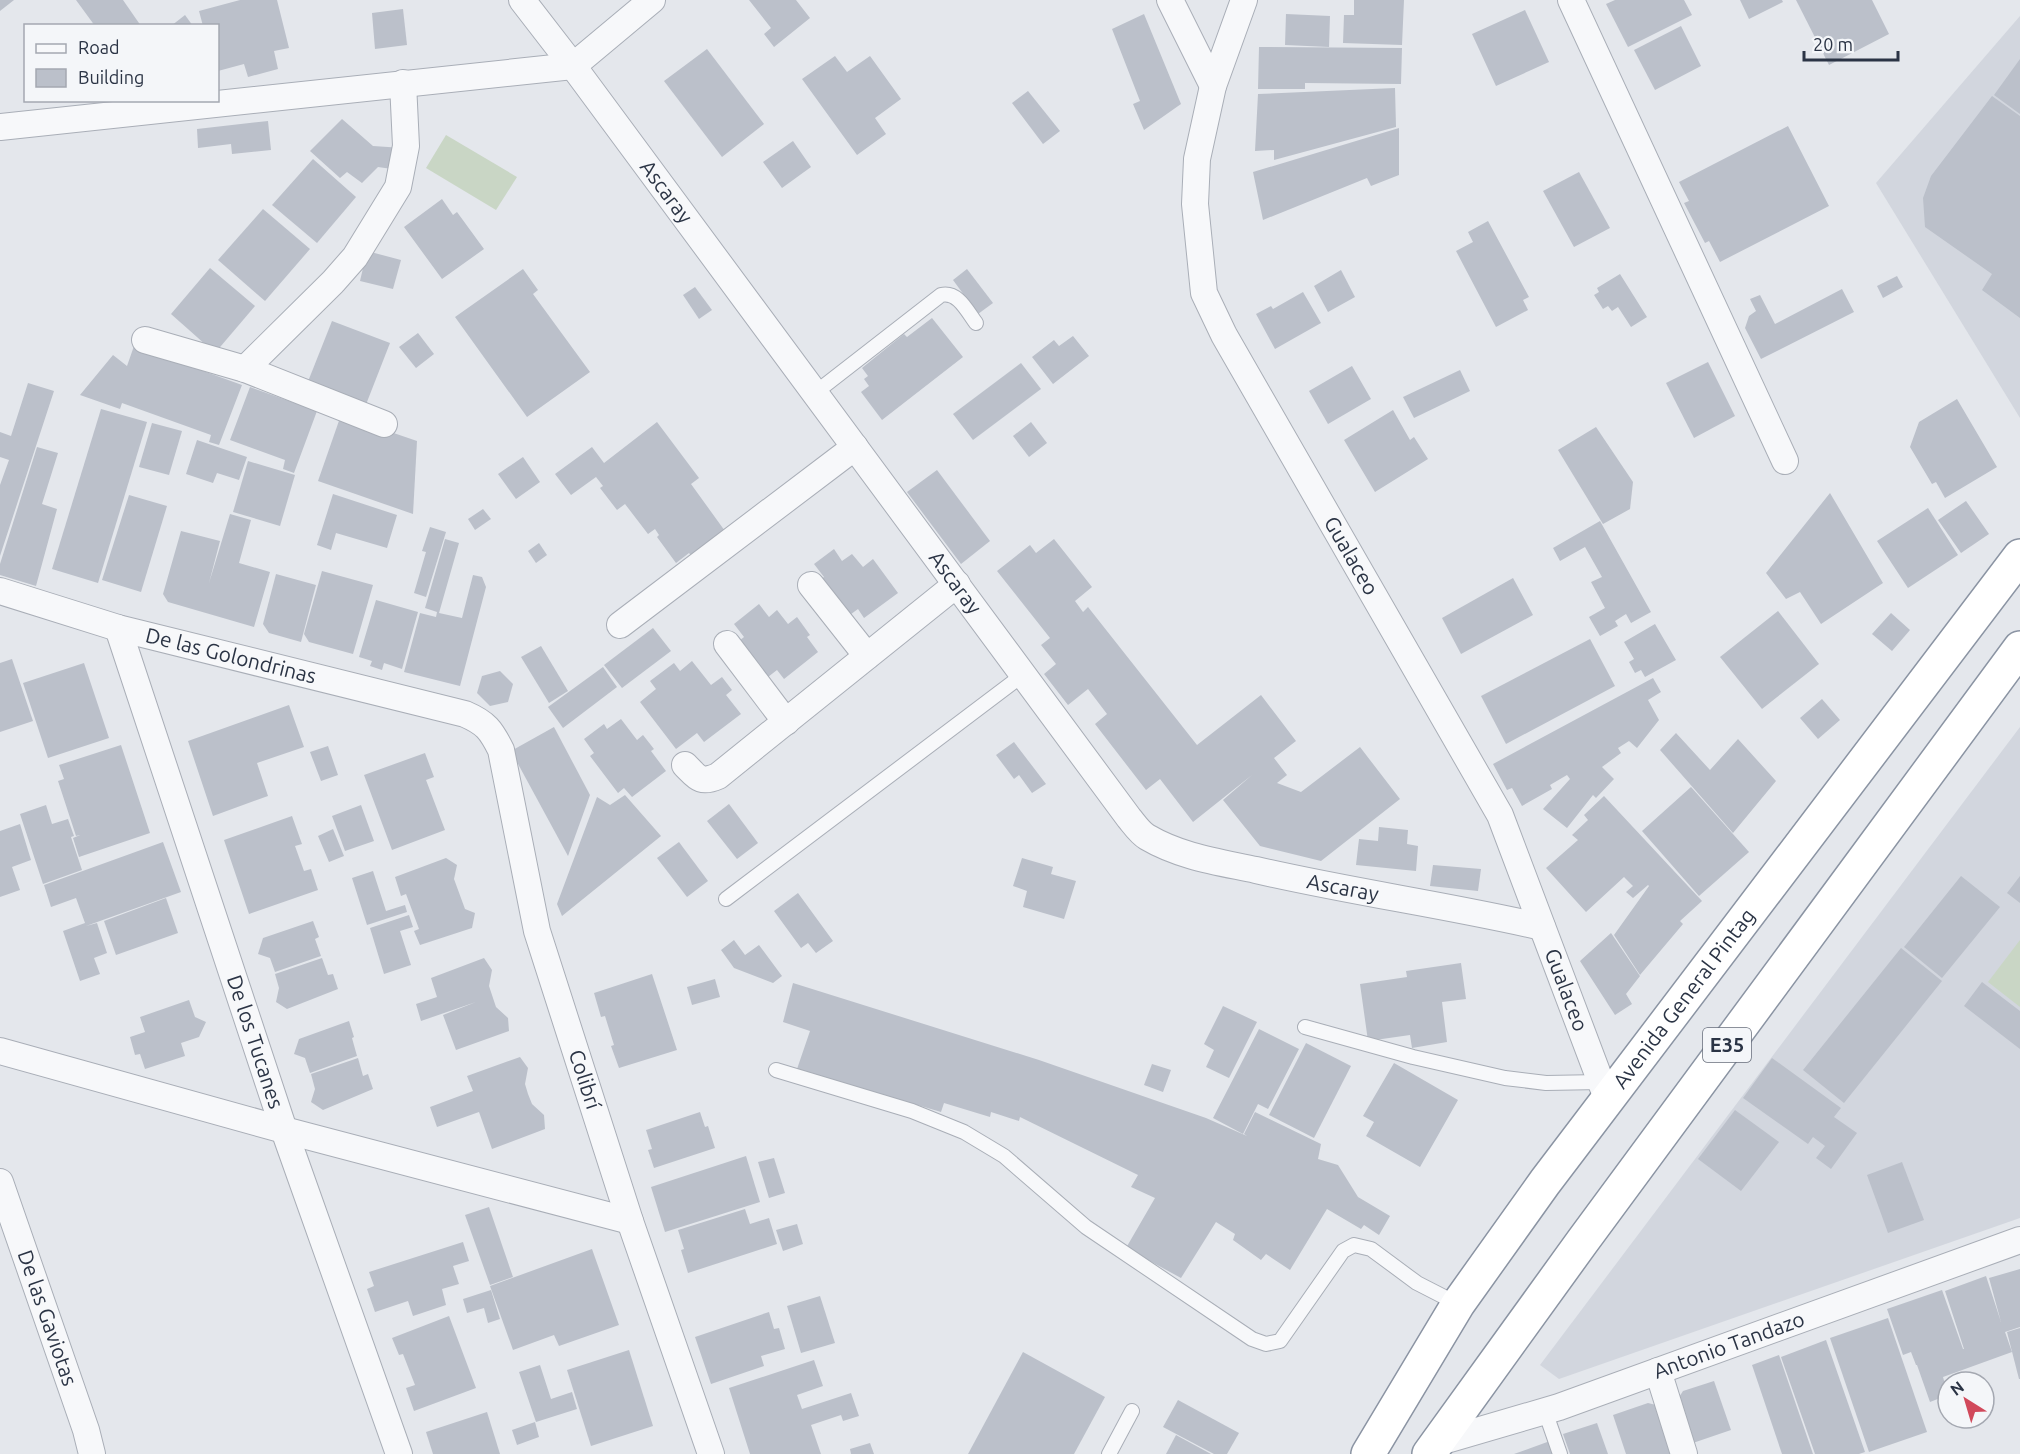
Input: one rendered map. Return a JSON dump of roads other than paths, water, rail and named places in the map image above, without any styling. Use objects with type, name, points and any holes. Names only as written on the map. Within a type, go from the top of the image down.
[{"type":"highway","name":"Avenida General Pintag","points":[[1368,1454],[1458,1304],[1545,1182],[1604,1092],[2020,556]]},
{"type":"highway","name":"E35","points":[[1433,1448],[2020,648]]},
{"type":"street","name":"Ascaray","points":[[522,0],[1129,818],[1145,836],[1193,856],[1326,886],[1499,917],[1542,927]]},
{"type":"street","points":[[0,127],[573,66],[652,0]]},
{"type":"street","points":[[1170,0],[1213,86]]},
{"type":"street","name":"Gualaceo","points":[[1244,0],[1213,86],[1197,159],[1194,204],[1204,293],[1224,335],[1500,815],[1604,1092]]},
{"type":"street","points":[[1571,0],[1785,460]]},
{"type":"street","points":[[245,369],[333,282],[355,257],[398,187],[406,146],[404,83]]},
{"type":"street","points":[[145,340],[245,369],[384,424]]},
{"type":"street","points":[[620,625],[855,447]]},
{"type":"street","points":[[684,765],[698,778],[708,781],[718,776],[957,584]]},
{"type":"street","points":[[811,585],[867,656]]},
{"type":"street","name":"De las Golondrinas","points":[[0,591],[118,628],[465,714]]},
{"type":"street","name":"De los Tucanes","points":[[118,628],[284,1130],[399,1454]]},
{"type":"street","points":[[727,644],[786,722]]},
{"type":"street","name":"Colibrí","points":[[465,714],[488,727],[501,750],[537,931],[630,1221],[711,1454]]},
{"type":"street","points":[[0,1051],[284,1130],[630,1221]]},
{"type":"street","name":"De las Gaviotas","points":[[0,1182],[86,1430],[92,1454]]},
{"type":"street","name":"Antonio Tandazo","points":[[1433,1448],[1658,1371],[2020,1240]]},
{"type":"street","points":[[1658,1371],[1684,1454]]},
{"type":"lane","points":[[815,393],[941,295],[948,293],[957,297],[976,323]]},
{"type":"lane","points":[[726,899],[1024,674]]},
{"type":"lane","points":[[1305,1027],[1413,1057],[1504,1078],[1604,1092]]},
{"type":"lane","points":[[776,1070],[912,1111],[964,1132],[1004,1156],[1086,1227],[1252,1339],[1266,1344],[1280,1341],[1343,1251],[1354,1245],[1371,1249],[1417,1283],[1458,1304]]},
{"type":"lane","points":[[1109,1454],[1132,1411]]},
{"type":"lane","points":[[1545,1411],[1560,1454]]}]
